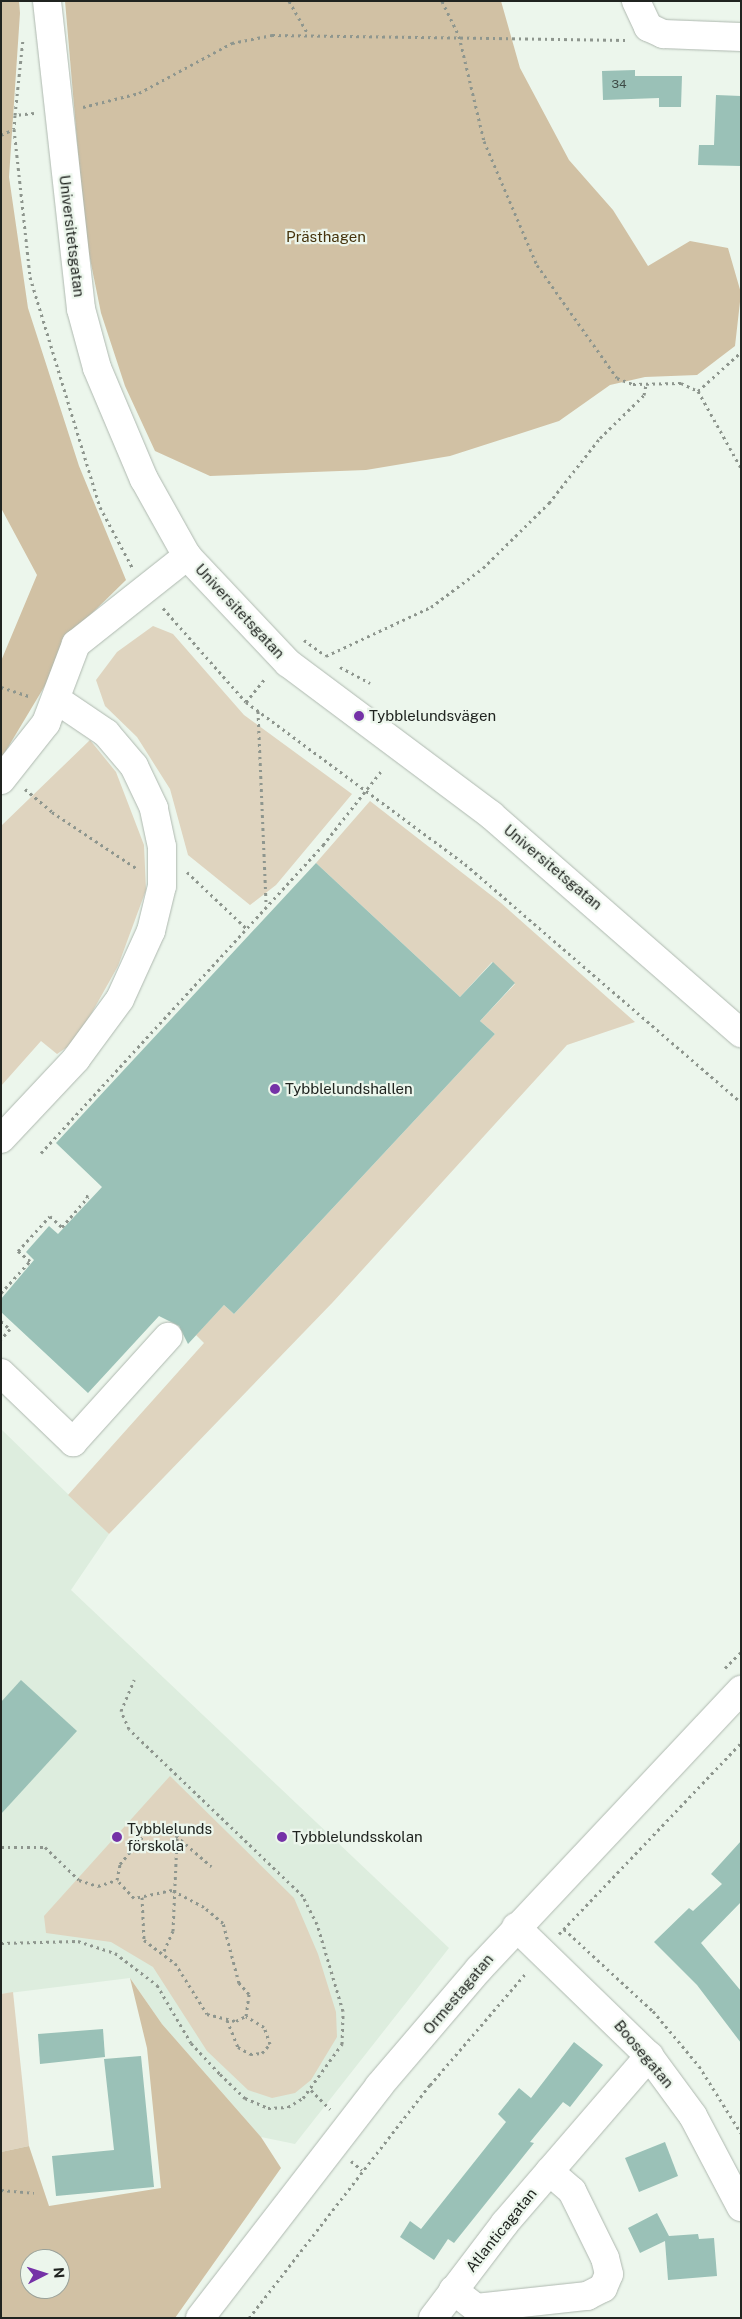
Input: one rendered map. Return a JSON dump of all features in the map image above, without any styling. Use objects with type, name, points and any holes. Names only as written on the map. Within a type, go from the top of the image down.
[{"type":"street","name":"Universitetsgatan","points":[[46,1],[81,309],[96,368],[144,479],[187,556],[283,658],[491,815],[741,1033]]},
{"type":"street","points":[[636,1],[648,28],[663,34],[741,37]]},
{"type":"street","points":[[12,783],[22,758],[57,700],[76,644],[187,556]]},
{"type":"street","points":[[1,1139],[76,1060],[120,999],[151,931],[162,863],[154,808],[134,766],[106,733],[57,700]]},
{"type":"street","points":[[1,1373],[74,1442],[168,1337]]},
{"type":"street","name":"Ormestagatan","points":[[200,2318],[379,2086],[516,1927],[741,1690]]},
{"type":"street","name":"Boosegatan","points":[[516,1927],[649,2056],[693,2116],[741,2207]]},
{"type":"street","name":"Atlanticagatan","points":[[433,2318],[453,2290],[550,2171],[649,2056]]},
{"type":"street","points":[[453,2290],[476,2308],[587,2296],[603,2288],[608,2274],[605,2258],[572,2191],[550,2171]]},
{"type":"path","points":[[289,1],[308,34]]},
{"type":"path","points":[[442,1],[459,36],[484,141],[537,265],[589,333],[611,372],[624,382],[646,385],[681,383],[698,391],[741,468]]},
{"type":"path","points":[[15,115],[115,102],[139,93],[232,43],[272,35],[459,36],[629,40],[648,28]]},
{"type":"path","points":[[16,164],[14,129],[24,32]]},
{"type":"path","points":[[1,135],[14,129]]},
{"type":"path","points":[[698,391],[741,352]]},
{"type":"path","points":[[326,656],[431,607],[483,568],[537,516],[600,438],[644,395],[646,385]]},
{"type":"path","points":[[156,613],[163,609]]},
{"type":"path","points":[[246,702],[283,658],[303,639],[331,660]]},
{"type":"path","points":[[337,665],[370,683]]},
{"type":"path","points":[[258,711],[266,906]]},
{"type":"path","points":[[41,1153],[323,845],[382,770]]},
{"type":"path","points":[[12,783],[52,812],[143,872],[162,863],[177,862],[246,929]]},
{"type":"path","points":[[1,1293],[30,1261],[18,1251],[50,1216],[62,1227],[88,1197],[83,1193]]},
{"type":"path","points":[[1,1321],[10,1329],[1,1339]]},
{"type":"path","points":[[1,1943],[78,1941],[115,1953],[157,1985],[191,2043],[246,2098],[278,2109],[311,2090],[342,2044],[346,2026],[313,1914],[289,1881],[130,1729],[121,1711],[134,1680]]},
{"type":"path","points":[[249,2318],[418,2101],[542,1952],[741,1743]]},
{"type":"path","points":[[211,1866],[177,1838],[166,1826],[150,1828],[120,1864],[118,1880],[128,1895],[142,1897],[172,1890],[204,1907],[223,1923],[239,1983],[249,1994],[246,2016]]},
{"type":"path","points":[[164,1951],[173,1931],[172,1890],[177,1838]]},
{"type":"path","points":[[1,1847],[45,1847],[79,1880],[98,1886],[118,1880]]},
{"type":"path","points":[[142,1897],[144,1940],[152,1949],[164,1951],[207,2014],[228,2020],[246,2016],[264,2027],[270,2044],[262,2053],[250,2054],[238,2047],[228,2020]]},
{"type":"path","points":[[564,1929],[653,2010],[699,2066],[741,2133]]},
{"type":"path","points":[[311,2090],[331,2109]]},
{"type":"path","points":[[1,2190],[34,2193]]},
{"type":"shaded area","points":[[153,626],[173,634],[244,715],[352,794],[276,885],[250,905],[188,855],[170,789],[137,737],[105,706],[96,680],[117,652]]},
{"type":"shaded area","points":[[90,740],[116,772],[144,845],[146,890],[118,966],[76,1041],[57,1054],[41,1041],[1,1086],[1,826]]},
{"type":"shaded area","points":[[370,801],[501,903],[635,1022],[567,1045],[333,1302],[109,1534],[68,1495],[204,1343],[196,1335],[224,1305],[234,1314],[495,1034],[480,1021],[515,984],[492,962],[460,997],[316,863]]},
{"type":"shaded area","points":[[1,1429],[109,1534],[71,1590],[449,1948],[295,2144],[261,2137],[162,2024],[130,1978],[1,1994]]},
{"type":"shaded area","name":"Tybblelunds förskola","points":[[170,1776],[294,1898],[318,1954],[336,2012],[337,2037],[311,2080],[295,2093],[272,2098],[248,2090],[207,2051],[153,1967],[111,1942],[46,1933],[44,1916]]},
{"type":"shaded area","points":[[13,1992],[29,2146],[1,2152],[1,1994]]},
{"type":"green space","points":[[1,1],[19,1],[20,13],[9,177],[28,308],[79,466],[126,580],[83,622],[1,759],[1,661],[37,575],[1,508]]},
{"type":"green space","name":"Prästhagen","points":[[65,1],[501,1],[520,68],[569,160],[613,210],[648,266],[690,241],[728,248],[741,293],[735,346],[697,375],[645,377],[610,385],[559,421],[450,456],[366,470],[210,476],[155,451],[125,386],[101,313],[85,234]]},
{"type":"green space","points":[[130,1978],[162,2024],[261,2137],[281,2168],[175,2318],[1,2318],[1,2152],[29,2146],[49,2206],[161,2188],[147,2048]]},
{"type":"building","points":[[635,70],[635,76],[682,76],[681,107],[659,107],[659,98],[603,100],[602,71]]},
{"type":"building","points":[[716,95],[741,96],[741,166],[698,165],[699,145],[714,145]]},
{"type":"building","name":"Tybblelundshallen","points":[[316,863],[460,997],[493,962],[515,983],[480,1021],[495,1034],[234,1314],[224,1305],[188,1344],[179,1326],[159,1316],[88,1393],[1,1312],[1,1299],[34,1260],[26,1252],[49,1226],[58,1234],[102,1187],[56,1143]]},
{"type":"building","points":[[21,1680],[77,1731],[1,1814],[1,1702]]},
{"type":"building","points":[[741,1841],[741,1902],[701,1943],[741,1991],[741,2043],[697,1985],[654,1942],[689,1908],[693,1911],[722,1884],[711,1874]]},
{"type":"building","points":[[103,2029],[105,2057],[40,2064],[38,2034]]},
{"type":"building","points":[[574,2042],[603,2065],[570,2107],[563,2102],[530,2142],[534,2143],[454,2243],[448,2239],[434,2260],[400,2237],[410,2221],[421,2229],[506,2122],[498,2114],[519,2088],[531,2098]]},
{"type":"building","points":[[141,2056],[154,2187],[56,2196],[52,2156],[114,2150],[104,2059]]},
{"type":"building","points":[[665,2142],[678,2176],[639,2192],[625,2158]]},
{"type":"building","points":[[657,2213],[669,2236],[698,2234],[699,2239],[714,2238],[717,2276],[668,2280],[665,2241],[640,2253],[628,2228]]},
{"type":"place","name":"Tybblelundsvägen","points":[[359,716]]},
{"type":"place","name":"Tybblelundshallen","points":[[275,1089]]},
{"type":"place","name":"Tybblelunds förskola","points":[[117,1837]]},
{"type":"place","name":"Tybblelundsskolan","points":[[282,1837]]}]
